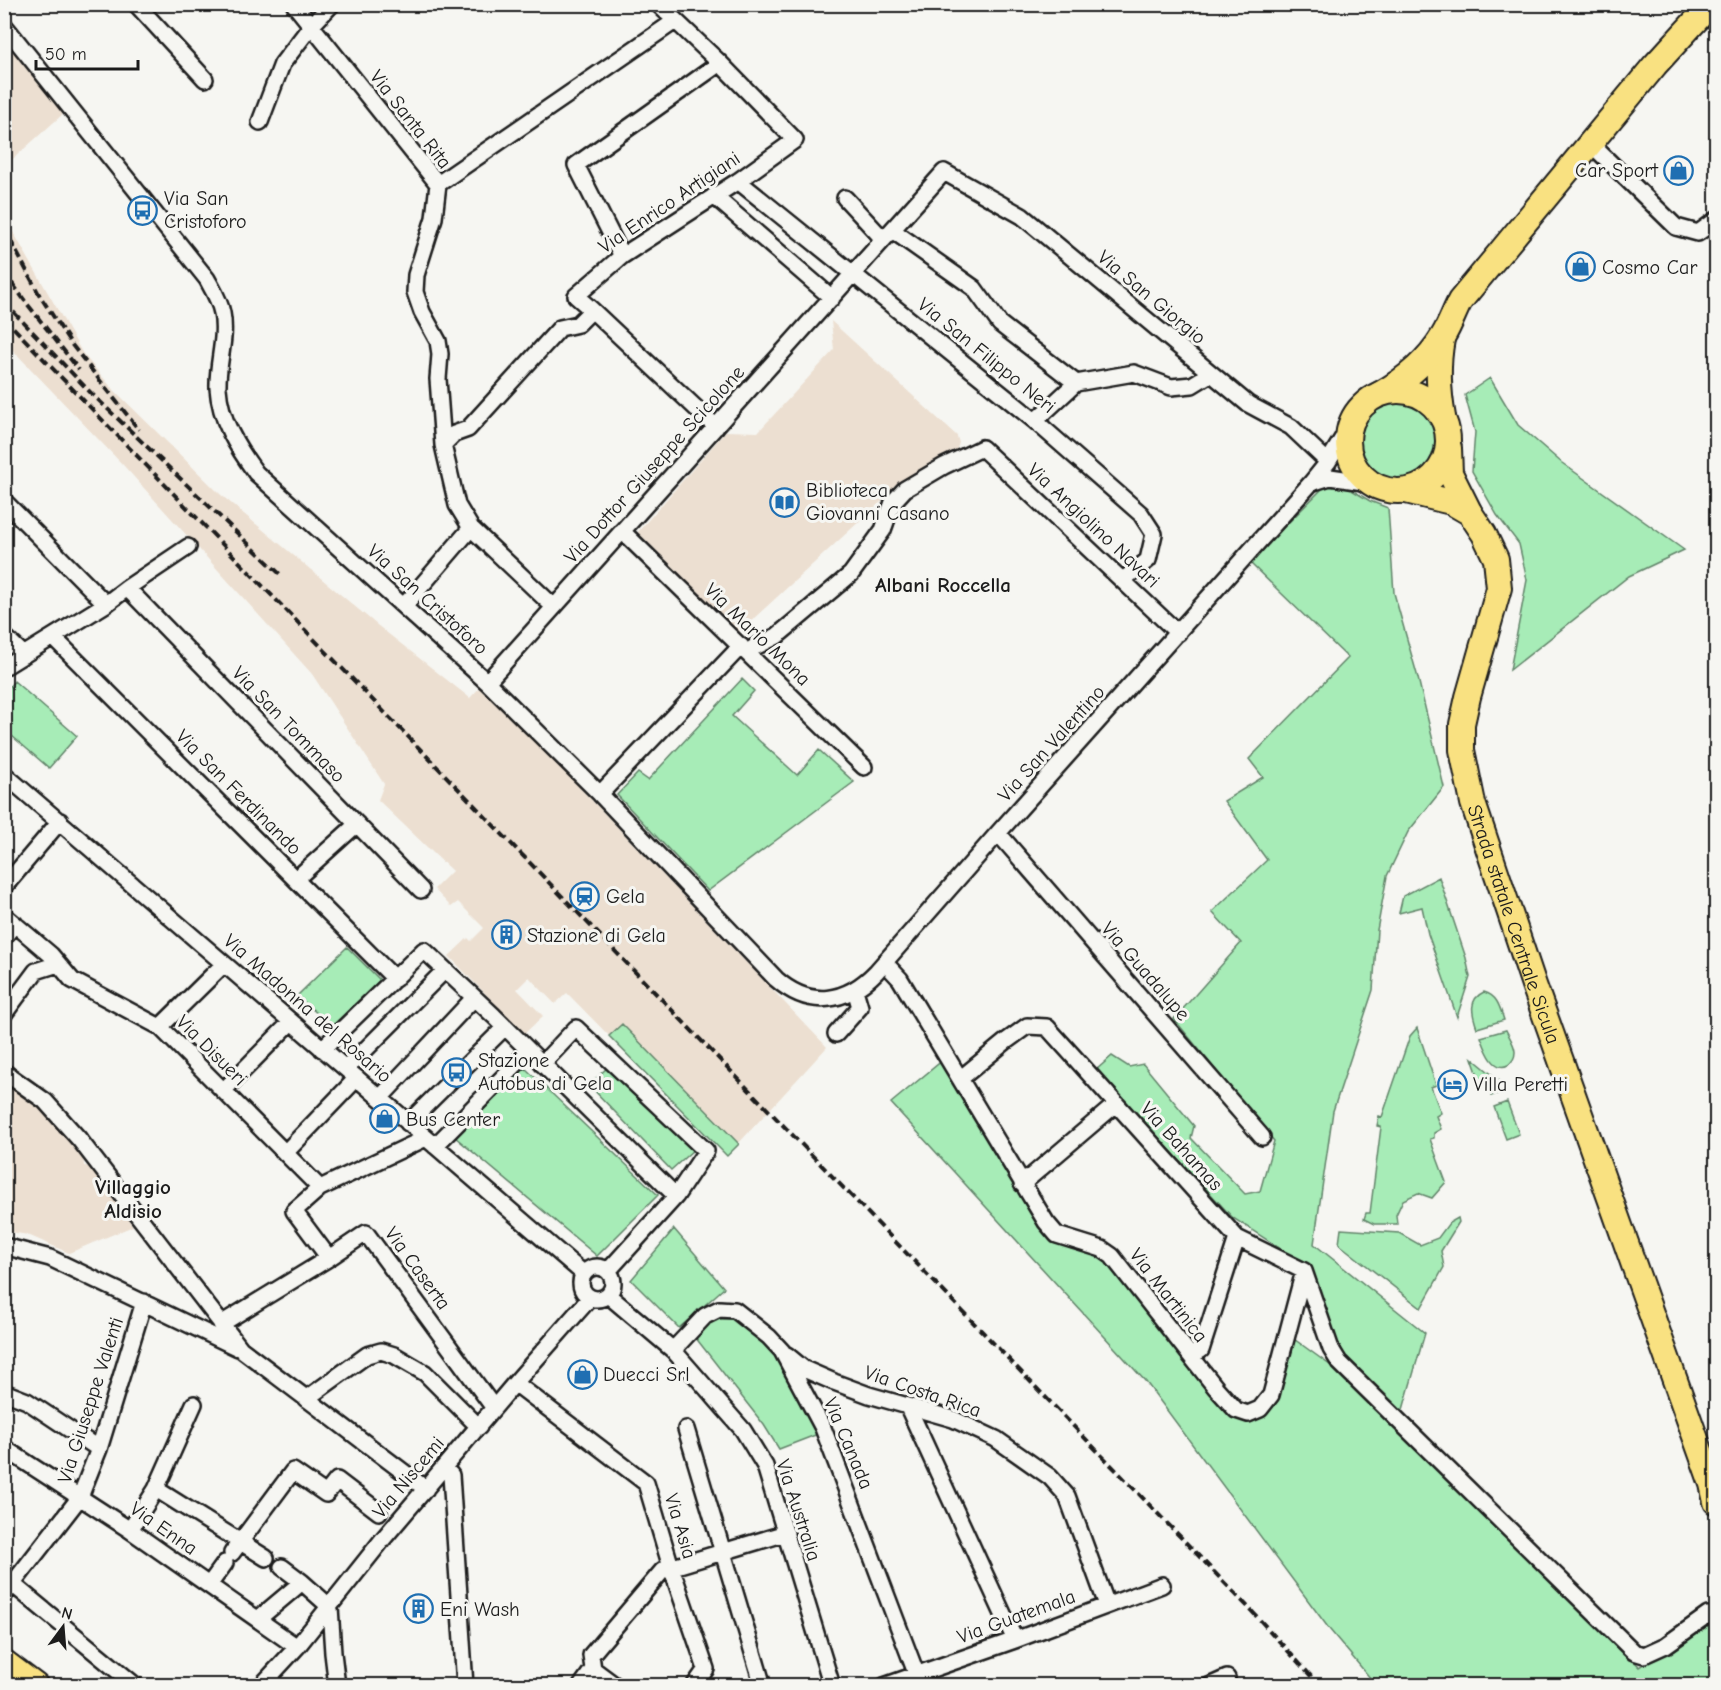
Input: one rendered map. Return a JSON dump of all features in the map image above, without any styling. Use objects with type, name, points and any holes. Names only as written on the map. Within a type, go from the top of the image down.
[{"type":"main road","points":[[1470,513],[1450,502],[1406,492],[1394,492],[1370,483],[1350,458],[1347,442],[1350,426],[1356,413],[1367,402],[1410,374],[1429,356],[1443,336],[1460,301],[1655,65],[1711,4]]},
{"type":"main road","points":[[1406,492],[1422,487],[1435,477],[1444,463],[1449,448],[1449,432],[1439,398],[1438,361],[1443,336]]},
{"type":"main road","points":[[1380,394],[1394,391],[1416,394],[1435,405],[1443,417]]},
{"type":"main road","name":"Strada statale Centrale Sicula","points":[[1449,448],[1450,473],[1496,559],[1499,588],[1462,724],[1462,750],[1473,803],[1534,985],[1714,1493]]},
{"type":"main road","points":[[4,1662],[36,1686]]},
{"type":"street","points":[[136,4],[205,79]]},
{"type":"street","name":"Via Santa Rita","points":[[294,4],[438,184],[434,218],[416,275],[415,292],[422,312],[438,341],[440,354],[438,379],[443,445],[457,506],[471,528],[554,607]]},
{"type":"street","points":[[260,122],[282,64],[311,26],[332,4]]},
{"type":"street","points":[[622,256],[576,165],[720,63],[658,4]]},
{"type":"street","points":[[438,184],[675,21]]},
{"type":"street","name":"Via San Cristoforo","points":[[4,25],[207,279],[219,303],[223,324],[218,376],[219,400],[227,427],[256,472],[487,682],[600,794],[783,986],[804,996],[825,999],[845,995],[855,990]]},
{"type":"street","name":"Via Enrico Artigiani","points":[[592,310],[576,296],[622,256],[738,181],[795,140],[720,63]]},
{"type":"street","points":[[1590,144],[1676,227],[1698,233],[1716,220]]},
{"type":"street","name":"Via Dottor Giuseppe Scicolone","points":[[487,682],[944,172]]},
{"type":"street","name":"Via San Giorgio","points":[[944,172],[1022,216],[1210,374],[1248,404],[1291,428],[1328,462]]},
{"type":"street","name":"Via San Filippo Neri","points":[[738,181],[1035,421],[1141,514],[1154,534],[1148,560],[1123,580]]},
{"type":"street","points":[[714,196],[832,298]]},
{"type":"street","points":[[845,198],[888,234],[974,288],[1000,324],[1076,383]]},
{"type":"street","points":[[443,445],[454,434],[468,429],[560,328],[578,324],[592,310],[716,427]]},
{"type":"street","points":[[1035,421],[1076,383],[1134,373],[1171,387],[1192,385],[1210,374]]},
{"type":"street","name":"Via San Valentino","points":[[855,990],[870,979],[885,963],[1311,483],[1328,462],[1350,426]]},
{"type":"street","name":"Via Angiolino Navari","points":[[744,650],[777,636],[850,574],[883,530],[893,502],[905,489],[944,466],[982,448],[1178,633]]},
{"type":"street","points":[[1311,483],[1330,477],[1370,483]]},
{"type":"street","points":[[4,501],[106,604]]},
{"type":"street","points":[[404,606],[471,528]]},
{"type":"street","name":"Via Mario Mona","points":[[622,531],[864,767]]},
{"type":"street","points":[[4,667],[106,604],[188,547]]},
{"type":"street","name":"Via San Tommaso","points":[[127,588],[421,890]]},
{"type":"street","points":[[4,636],[24,655]]},
{"type":"street","name":"Via San Ferdinando","points":[[53,637],[394,979]]},
{"type":"street","points":[[600,794],[744,650]]},
{"type":"street","name":"Via Madonna del Rosario","points":[[4,774],[584,1274]]},
{"type":"street","points":[[7,877],[60,821]]},
{"type":"street","points":[[296,879],[357,824]]},
{"type":"street","name":"Via Guadalupe","points":[[998,833],[1262,1137]]},
{"type":"street","points":[[4,937],[10,919]]},
{"type":"street","name":"Via Disueri","points":[[10,919],[51,955],[72,980],[160,1027],[320,1188]]},
{"type":"street","points":[[322,1049],[424,950],[676,1196]]},
{"type":"street","name":"Via Martinica","points":[[885,963],[900,979],[1046,1222],[1057,1235],[1102,1249],[1112,1256],[1236,1410],[1248,1414],[1260,1409],[1271,1395],[1304,1271]]},
{"type":"street","points":[[4,1014],[36,971],[58,964]]},
{"type":"street","points":[[160,1027],[224,964]]},
{"type":"street","points":[[285,1153],[351,1074],[446,970]]},
{"type":"street","points":[[836,1034],[860,1007],[855,990]]},
{"type":"street","points":[[380,1098],[474,998]]},
{"type":"street","points":[[223,1091],[291,1022]]},
{"type":"street","name":"Via Bahamas","points":[[960,1079],[1027,1026],[1047,1027],[1237,1238],[1304,1271]]},
{"type":"street","points":[[408,1123],[505,1027]]},
{"type":"street","points":[[542,1064],[576,1028],[706,1151],[676,1196],[608,1271]]},
{"type":"street","points":[[329,1258],[294,1211],[320,1188],[431,1142],[529,1051]]},
{"type":"street","points":[[4,1072],[45,1101],[79,1139],[241,1349]]},
{"type":"street","points":[[1022,1184],[1116,1104]]},
{"type":"street","name":"Via Caserta","points":[[221,1324],[366,1233],[494,1408]]},
{"type":"street","points":[[1191,1356],[1201,1350],[1237,1238]]},
{"type":"street","points":[[4,1246],[50,1258],[241,1349],[426,1489]]},
{"type":"street","points":[[595,1268],[608,1271],[614,1283],[608,1295],[597,1299],[585,1294],[581,1281],[584,1274],[595,1268]]},
{"type":"street","points":[[1304,1271],[1331,1349],[1339,1362],[1634,1652],[1644,1655],[1666,1645],[1708,1615]]},
{"type":"street","name":"Via Australia","points":[[608,1295],[673,1350],[743,1430],[765,1466],[831,1686]]},
{"type":"street","name":"Via Niscemi","points":[[261,1686],[297,1647],[383,1539],[590,1298]]},
{"type":"street","name":"Via Giuseppe Valenti","points":[[8,1585],[80,1497],[99,1449],[144,1302]]},
{"type":"street","name":"Via Canada","points":[[673,1350],[705,1316],[719,1309],[735,1310],[769,1337],[782,1351],[823,1428],[919,1680]]},
{"type":"street","points":[[306,1399],[367,1355],[381,1351],[394,1355],[425,1373],[479,1427]]},
{"type":"street","name":"Via Costa Rica","points":[[782,1351],[804,1369],[834,1382],[869,1395],[952,1419],[996,1439],[1050,1478],[1067,1496],[1107,1605]]},
{"type":"street","name":"Via Asia","points":[[515,1383],[646,1483],[671,1568],[706,1669],[694,1686]]},
{"type":"street","points":[[4,1392],[27,1401],[99,1449]]},
{"type":"street","points":[[130,1530],[156,1489],[194,1404]]},
{"type":"street","points":[[908,1407],[1015,1640]]},
{"type":"street","points":[[686,1429],[763,1686]]},
{"type":"street","name":"Via Enna","points":[[4,1448],[130,1530],[297,1647]]},
{"type":"street","points":[[444,1468],[451,1475],[465,1686]]},
{"type":"street","points":[[209,1585],[293,1471],[326,1494],[337,1480],[379,1512]]},
{"type":"street","points":[[156,1489],[232,1553],[266,1558]]},
{"type":"street","points":[[581,1686],[593,1669],[591,1654],[663,1570],[786,1533]]},
{"type":"street","points":[[282,1567],[330,1607],[337,1686]]},
{"type":"street","points":[[258,1620],[302,1582]]},
{"type":"street","points":[[8,1585],[136,1686]]},
{"type":"street","name":"Via Guatemala","points":[[884,1686],[919,1680],[1015,1640],[1162,1585]]},
{"type":"street","points":[[593,1669],[616,1686]]},
{"type":"street","points":[[1209,1686],[1227,1678]]},
{"type":"shaded area","points":[[5,40],[63,114],[4,166]]},
{"type":"shaded area","points":[[4,216],[83,354],[112,388],[220,494],[377,625],[470,698],[482,685],[827,1047],[727,1156],[567,993],[555,1004],[529,977],[517,989],[543,1016],[524,1034],[449,956],[468,938],[471,941],[484,928],[458,902],[451,907],[434,889],[452,871],[378,800],[384,784],[312,674],[124,466],[5,342]]},
{"type":"shaded area","points":[[831,321],[957,436],[959,443],[956,451],[907,480],[874,508],[739,632],[637,533],[726,431],[758,432],[834,350]]},
{"type":"shaded area","points":[[4,1080],[47,1113],[59,1130],[69,1136],[83,1156],[84,1166],[93,1167],[133,1226],[69,1253],[28,1235],[5,1231]]},
{"type":"green space","points":[[1490,378],[1518,425],[1562,463],[1684,550],[1629,576],[1510,670],[1527,580],[1519,544],[1497,515],[1472,471],[1475,432],[1465,395]]},
{"type":"green space","points":[[1396,400],[1412,403],[1426,412],[1435,426],[1438,442],[1435,458],[1426,472],[1412,481],[1396,484],[1380,481],[1366,472],[1357,458],[1354,442],[1357,426],[1366,412],[1380,403]]},
{"type":"green space","points":[[1340,483],[1370,501],[1388,508],[1394,593],[1418,678],[1444,787],[1408,832],[1387,876],[1377,930],[1373,990],[1333,1111],[1314,1244],[1425,1333],[1402,1413],[1347,1361],[1333,1337],[1298,1260],[1233,1218],[1096,1070],[1112,1056],[1129,1067],[1143,1064],[1194,1126],[1191,1138],[1245,1194],[1260,1191],[1274,1141],[1174,1019],[1241,943],[1212,912],[1267,860],[1224,801],[1263,777],[1249,759],[1348,658],[1249,562],[1323,488]]},
{"type":"green space","points":[[742,679],[754,691],[732,716],[797,775],[819,750],[854,782],[708,891],[617,795],[638,773],[648,780]]},
{"type":"green space","points":[[14,681],[77,736],[49,768],[5,730],[5,692]]},
{"type":"green space","points":[[1439,877],[1466,958],[1470,977],[1457,1017],[1428,934],[1422,907],[1399,913],[1403,896]]},
{"type":"green space","points":[[347,947],[380,980],[332,1026],[297,996]]},
{"type":"green space","points":[[1484,992],[1495,999],[1504,1020],[1477,1028],[1473,1003]]},
{"type":"green space","points":[[622,1024],[739,1144],[727,1156],[609,1036]]},
{"type":"green space","points":[[1417,1028],[1436,1085],[1431,1087],[1441,1113],[1436,1116],[1441,1129],[1434,1133],[1434,1138],[1430,1139],[1446,1182],[1432,1198],[1418,1193],[1403,1200],[1396,1215],[1397,1224],[1374,1224],[1364,1219],[1366,1213],[1370,1213],[1381,1127],[1377,1126],[1379,1116],[1382,1117],[1410,1036]]},
{"type":"green space","points":[[1506,1030],[1515,1054],[1511,1062],[1503,1067],[1490,1058],[1481,1037]]},
{"type":"green space","points":[[1472,1058],[1501,1082],[1504,1091],[1491,1096],[1487,1084],[1481,1084]]},
{"type":"green space","points":[[943,1060],[1036,1218],[1115,1265],[1191,1356],[1220,1405],[1238,1420],[1256,1420],[1274,1404],[1291,1337],[1334,1368],[1640,1667],[1716,1617],[1716,1666],[1713,1685],[1376,1685],[1330,1630],[1146,1382],[891,1103]]},
{"type":"green space","points":[[610,1065],[693,1150],[671,1170],[589,1085]]},
{"type":"green space","points":[[524,1067],[658,1195],[597,1256],[455,1137]]},
{"type":"green space","points":[[1507,1102],[1519,1134],[1506,1139],[1494,1107]]},
{"type":"green space","points":[[1458,1218],[1459,1222],[1441,1251],[1444,1267],[1421,1308],[1339,1244],[1341,1229],[1399,1233],[1420,1245],[1438,1238],[1449,1223]]},
{"type":"green space","points":[[674,1229],[724,1288],[679,1328],[631,1280]]},
{"type":"green space","points":[[717,1319],[733,1319],[748,1326],[776,1357],[811,1415],[818,1434],[779,1449],[764,1425],[695,1337],[705,1324]]},
{"type":"railway","points":[[4,228],[40,296],[72,345],[139,430]]},
{"type":"railway","points":[[4,272],[79,370]]},
{"type":"railway","points":[[4,302],[91,393],[282,576]]},
{"type":"railway","points":[[4,318],[1248,1607],[1320,1686]]},
{"type":"place","name":"Car Sport","points":[[1679,170]]},
{"type":"place","name":"Via San Cristoforo","points":[[143,210]]},
{"type":"place","name":"Cosmo Car","points":[[1581,267]]},
{"type":"place","name":"Biblioteca Giovanni Casano","points":[[785,502]]},
{"type":"place","name":"Gela","points":[[585,896]]},
{"type":"place","name":"Stazione di Gela","points":[[506,935]]},
{"type":"place","name":"Stazione Autobus di Gela","points":[[457,1072]]},
{"type":"place","name":"Villa Peretti","points":[[1452,1084]]},
{"type":"place","name":"Bus Center","points":[[385,1119]]},
{"type":"place","name":"Duecci Srl","points":[[582,1374]]},
{"type":"place","name":"Eni Wash","points":[[419,1609]]},
{"type":"district","name":"Albani Roccella","points":[[943,585]]},
{"type":"district","name":"Villaggio Aldisio","points":[[133,1199]]}]
